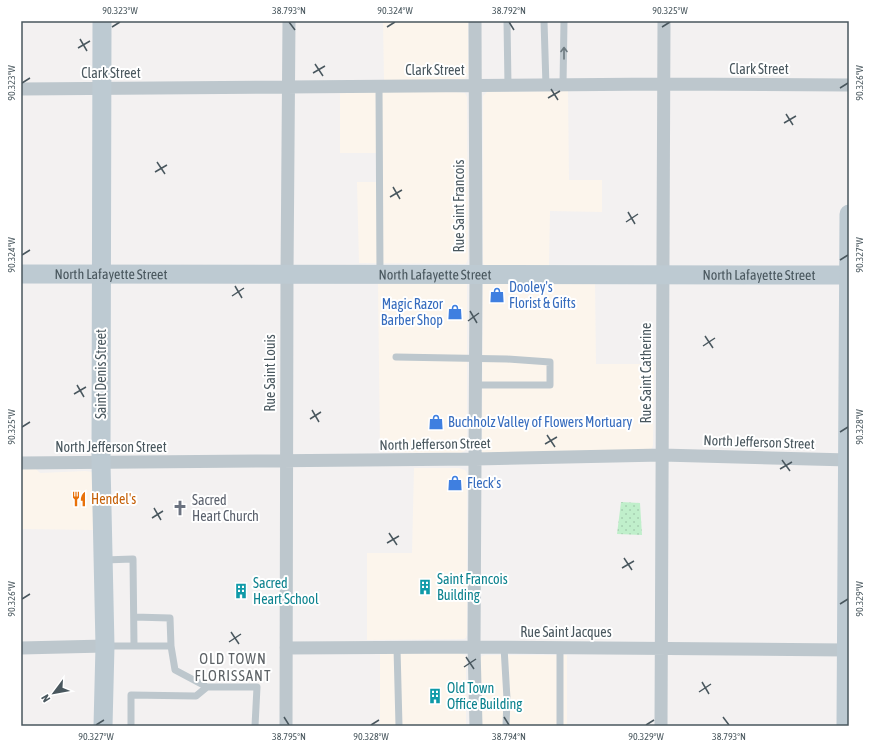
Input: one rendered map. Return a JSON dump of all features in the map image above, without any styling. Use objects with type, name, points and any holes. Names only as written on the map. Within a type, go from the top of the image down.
[{"type":"street","name":"Saint Denis Street","points":[[102,21],[101,274],[105,646],[103,726]]},
{"type":"street","name":"Rue Saint Louis","points":[[286,726],[289,21]]},
{"type":"street","name":"Rue Saint Francois","points":[[475,21],[476,358],[474,647],[476,726]]},
{"type":"street","name":"Rue Saint Catherine","points":[[661,726],[660,649],[664,21]]},
{"type":"street","name":"Clark Street","points":[[21,89],[663,84],[849,85]]},
{"type":"street","points":[[846,726],[849,214]]},
{"type":"street","name":"North Lafayette Street","points":[[21,274],[849,275]]},
{"type":"street","name":"North Jefferson Street","points":[[21,463],[475,460],[662,455],[848,460]]},
{"type":"street","points":[[21,648],[105,646]]},
{"type":"street","name":"Rue Saint Jacques","points":[[286,648],[474,647],[846,650]]},
{"type":"lane","points":[[507,21],[508,86]]},
{"type":"lane","points":[[544,21],[546,86]]},
{"type":"lane","points":[[564,21],[564,85]]},
{"type":"lane","points":[[379,86],[380,274]]},
{"type":"lane","points":[[396,357],[507,359],[550,362],[550,385],[475,385]]},
{"type":"lane","points":[[103,560],[133,559],[134,646]]},
{"type":"lane","points":[[134,617],[170,618],[171,646],[175,670],[207,687],[257,686],[255,726]]},
{"type":"lane","points":[[105,646],[171,646]]},
{"type":"lane","points":[[397,648],[399,726]]},
{"type":"lane","points":[[504,648],[507,699],[506,726]]},
{"type":"lane","points":[[560,648],[560,726]]},
{"type":"lane","points":[[131,726],[131,696],[196,696],[207,687]]},
{"type":"shaded area","points":[[383,21],[468,21],[468,73],[466,78],[384,81]]},
{"type":"shaded area","points":[[568,91],[569,180],[602,180],[602,212],[550,211],[549,266],[485,266],[483,263],[483,96],[487,92]]},
{"type":"shaded area","points":[[340,92],[465,93],[467,97],[468,259],[466,264],[359,263],[357,182],[378,182],[377,153],[340,153]]},
{"type":"shaded area","points":[[378,281],[465,281],[467,284],[467,446],[465,451],[461,453],[380,452]]},
{"type":"shaded area","points":[[595,282],[596,364],[654,364],[652,448],[650,450],[482,452],[483,283]]},
{"type":"shaded area","points":[[414,468],[459,468],[465,470],[467,473],[466,638],[367,640],[367,553],[412,553]]},
{"type":"shaded area","points":[[21,469],[36,469],[40,473],[92,472],[94,530],[21,529]]},
{"type":"shaded area","points":[[380,653],[459,653],[465,655],[466,726],[380,726]]},
{"type":"shaded area","points":[[485,655],[567,655],[567,726],[481,726],[480,659]]},
{"type":"green space","points":[[621,502],[640,503],[642,535],[617,534]]},
{"type":"place","name":"Dooley's Florist & Gifts","points":[[497,295]]},
{"type":"place","name":"Magic Razor Barber Shop","points":[[455,312]]},
{"type":"place","name":"Buchholz Valley of Flowers Mortuary","points":[[436,422]]},
{"type":"place","name":"Fleck's","points":[[455,483]]},
{"type":"place","name":"Hendel's","points":[[79,499]]},
{"type":"place","name":"Sacred Heart Church","points":[[180,508]]},
{"type":"place","name":"Saint Francois Building","points":[[425,587]]},
{"type":"place","name":"Sacred Heart School","points":[[241,591]]},
{"type":"place","name":"Old Town Office Building","points":[[435,696]]},
{"type":"district","name":"OLD TOWN FLORISSANT","points":[[233,666]]}]
